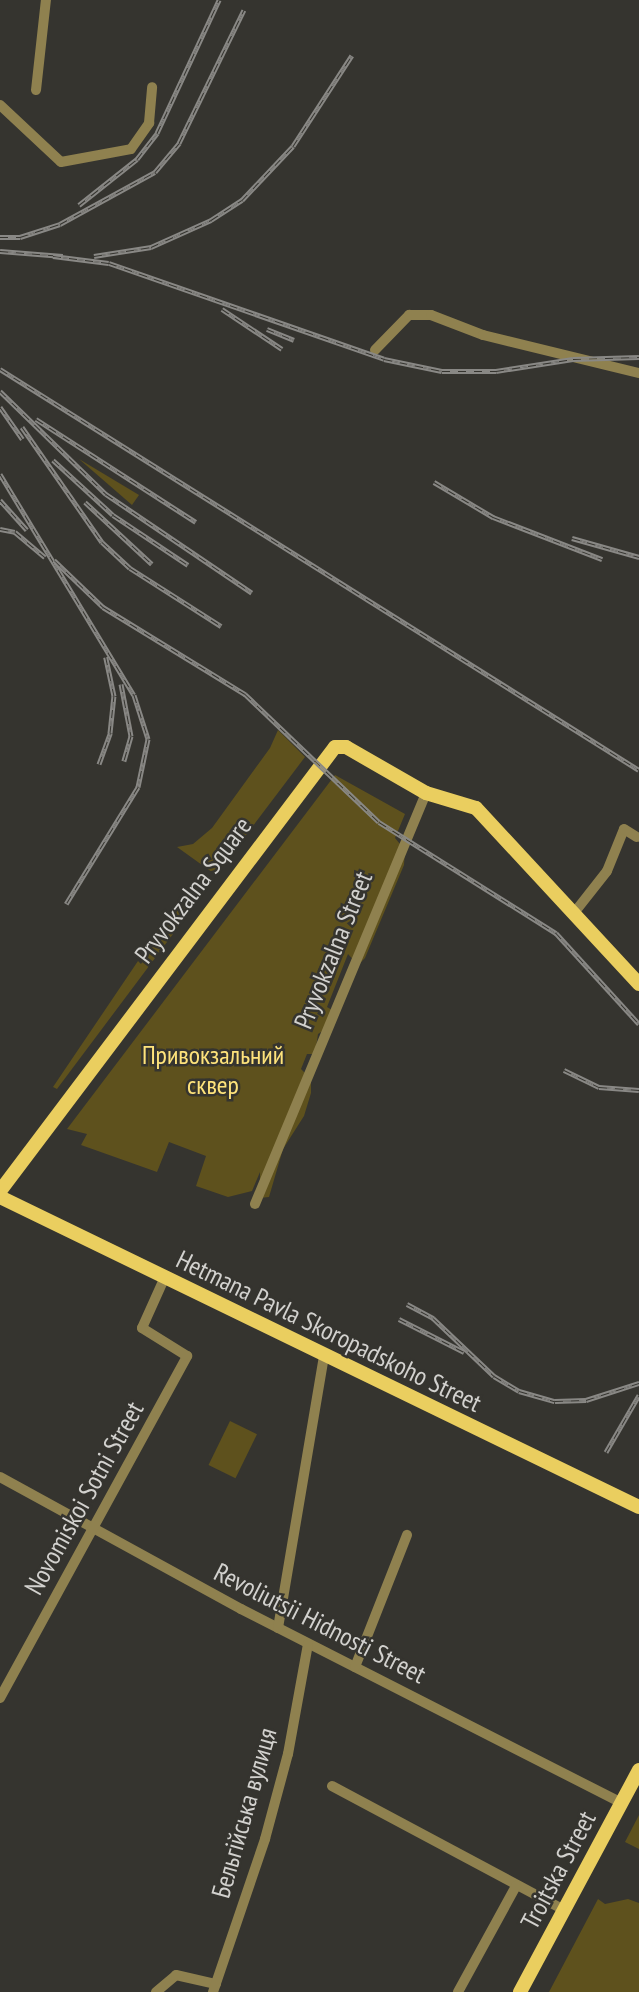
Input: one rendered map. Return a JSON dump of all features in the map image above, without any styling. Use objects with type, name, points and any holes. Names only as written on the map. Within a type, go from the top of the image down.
[{"type":"main road","name":"Pryvokzalna Square","points":[[0,1191],[331,750],[346,747],[426,793],[476,808],[574,913]]},
{"type":"main road","points":[[574,913],[639,984]]},
{"type":"main road","name":"Hetmana Pavla Skoropadskoho Street","points":[[0,1197],[324,1357],[639,1507]]},
{"type":"main road","name":"Troitska Street","points":[[520,1992],[639,1770]]},
{"type":"street","points":[[36,90],[46,0]]},
{"type":"street","points":[[0,105],[61,162],[131,149],[149,123],[152,87]]},
{"type":"street","points":[[374,351],[409,315],[431,315],[484,335],[639,373]]},
{"type":"street","name":"Pryvokzalna Street","points":[[255,1204],[426,793]]},
{"type":"street","points":[[574,913],[607,871],[624,829],[636,837]]},
{"type":"street","name":"Novomiskoi Sotni Street","points":[[2,1691],[95,1529],[187,1356],[142,1328],[164,1279]]},
{"type":"street","points":[[278,1629],[324,1357]]},
{"type":"street","name":"Revoliutsii Hidnosti Street","points":[[0,1477],[278,1629],[622,1803]]},
{"type":"street","points":[[355,1667],[407,1535]]},
{"type":"street","name":"Бельгійська вулиця","points":[[215,1988],[268,1826],[288,1754],[308,1644]]},
{"type":"street","points":[[332,1787],[564,1910]]},
{"type":"street","points":[[458,1992],[516,1886]]},
{"type":"street","points":[[156,1992],[176,1975],[215,1988]]},
{"type":"green space","points":[[79,459],[139,495],[132,505]]},
{"type":"green space","points":[[278,730],[305,757],[216,875],[177,847],[193,844],[212,828],[270,748]]},
{"type":"green space","name":"Привокзальний сквер","points":[[335,775],[405,814],[395,838],[405,850],[404,865],[365,958],[358,965],[348,954],[327,1007],[332,1010],[326,1029],[318,1034],[315,1054],[307,1054],[301,1069],[311,1079],[311,1093],[304,1116],[283,1149],[269,1197],[260,1198],[260,1172],[252,1191],[228,1197],[196,1186],[206,1156],[169,1142],[157,1172],[81,1145],[87,1134],[67,1129]]},
{"type":"green space","points":[[177,901],[191,910],[57,1089],[53,1087],[138,961],[141,964],[154,945],[151,941]]},
{"type":"green space","points":[[230,1421],[257,1434],[235,1478],[209,1465]]},
{"type":"green space","points":[[639,1815],[639,1849],[625,1842]]},
{"type":"green space","points":[[598,1899],[605,1904],[628,1899],[639,1903],[639,1992],[549,1992]]},
{"type":"railway","points":[[79,205],[137,159],[157,133],[219,0]]},
{"type":"railway","points":[[0,237],[20,237],[60,224],[155,172],[179,143],[244,10]]},
{"type":"railway","points":[[94,256],[151,247],[211,220],[242,200],[293,146],[352,55]]},
{"type":"railway","points":[[0,251],[63,256]]},
{"type":"railway","points":[[53,256],[109,263],[384,359],[442,371],[496,371],[573,359],[639,357]]},
{"type":"railway","points":[[222,309],[282,349]]},
{"type":"railway","points":[[267,329],[294,340]]},
{"type":"railway","points":[[0,369],[639,770]]},
{"type":"railway","points":[[0,391],[106,494],[252,593]]},
{"type":"railway","points":[[0,407],[22,439]]},
{"type":"railway","points":[[36,419],[196,522]]},
{"type":"railway","points":[[22,427],[102,542],[130,568],[221,626]]},
{"type":"railway","points":[[53,460],[113,515],[188,565]]},
{"type":"railway","points":[[0,474],[134,695],[148,739],[138,787],[66,904]]},
{"type":"railway","points":[[434,482],[493,517],[602,559]]},
{"type":"railway","points":[[0,500],[27,530]]},
{"type":"railway","points":[[85,502],[152,564]]},
{"type":"railway","points":[[0,529],[15,532],[45,557]]},
{"type":"railway","points":[[572,538],[639,557]]},
{"type":"railway","points":[[54,560],[103,607],[245,694],[379,822],[556,933],[639,1024]]},
{"type":"railway","points":[[99,764],[110,733],[114,696],[106,657]]},
{"type":"railway","points":[[121,684],[131,736],[124,761]]},
{"type":"railway","points":[[564,1070],[599,1087],[639,1090]]},
{"type":"railway","points":[[407,1304],[433,1318],[494,1376],[519,1391],[555,1401],[586,1400],[639,1383]]},
{"type":"railway","points":[[399,1319],[464,1352]]},
{"type":"railway","points":[[606,1452],[639,1395]]}]
